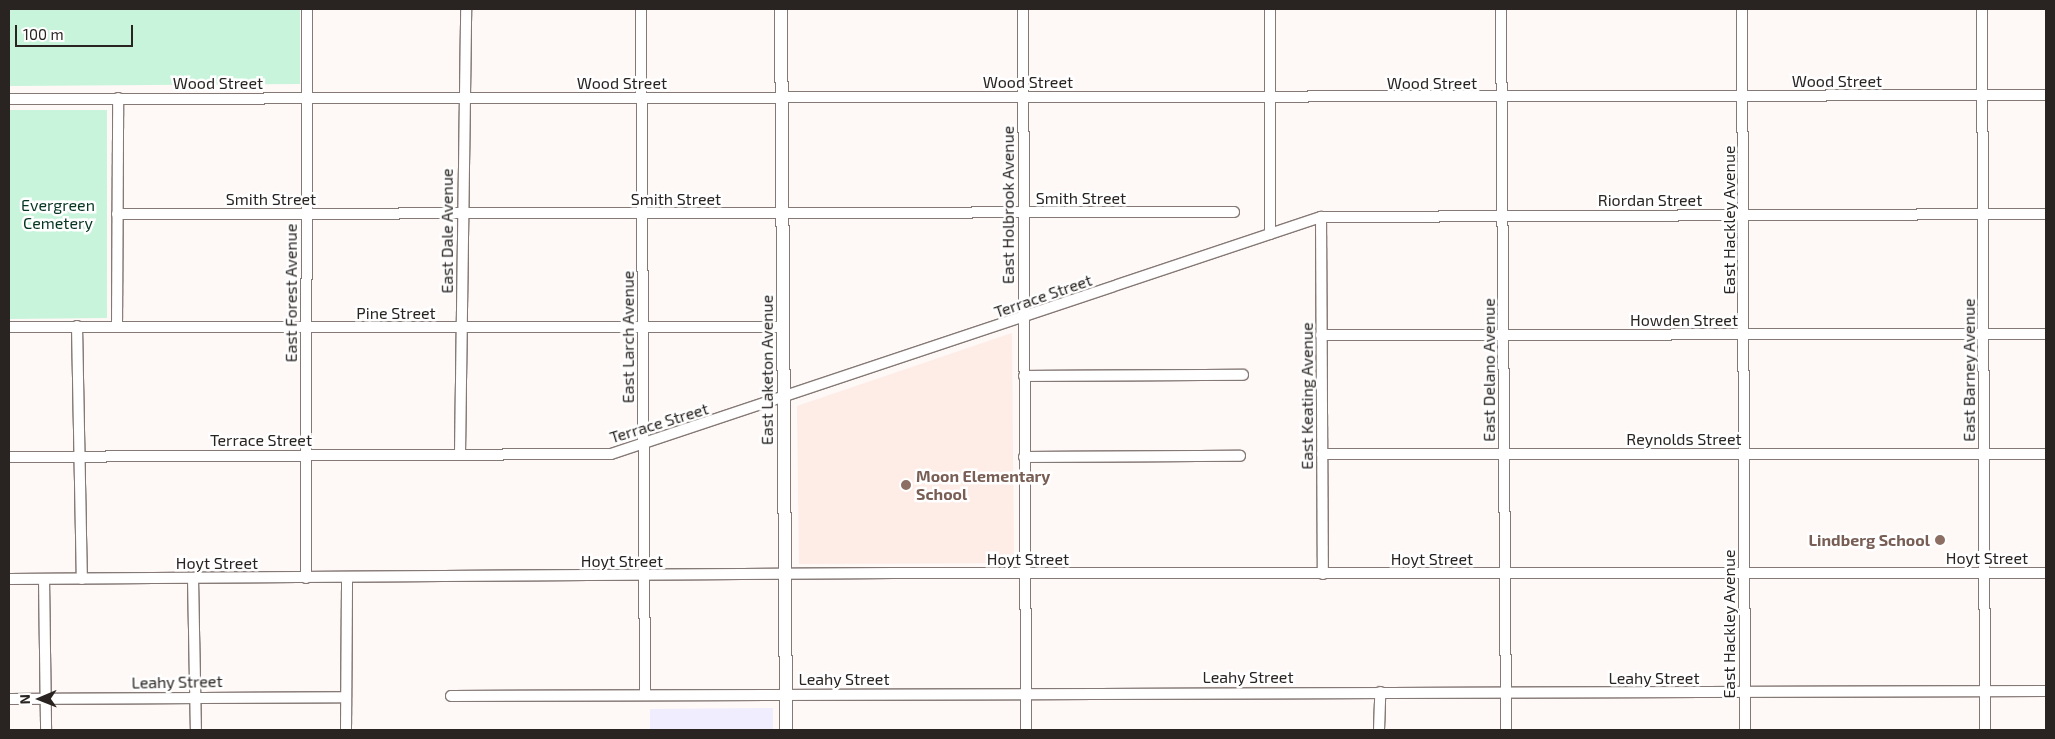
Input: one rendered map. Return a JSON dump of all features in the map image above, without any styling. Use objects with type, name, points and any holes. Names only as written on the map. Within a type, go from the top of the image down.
[{"type":"main road","name":"East Laketon Avenue","points":[[781,9],[786,730]]},
{"type":"street","name":"East Forest Avenue","points":[[306,578],[307,9]]},
{"type":"street","name":"East Dale Avenue","points":[[460,453],[466,9]]},
{"type":"street","name":"East Larch Avenue","points":[[641,9],[645,694]]},
{"type":"street","name":"East Holbrook Avenue","points":[[1023,9],[1026,730]]},
{"type":"street","points":[[1270,9],[1270,234]]},
{"type":"street","name":"East Delano Avenue","points":[[1500,9],[1506,730]]},
{"type":"street","name":"East Hackley Avenue","points":[[1742,9],[1744,96],[1744,730]]},
{"type":"street","name":"East Barney Avenue","points":[[1982,9],[1985,730]]},
{"type":"street","name":"Wood Street","points":[[9,98],[1023,97],[1270,99],[2046,95]]},
{"type":"street","points":[[117,326],[118,98]]},
{"type":"street","name":"Smith Street","points":[[117,214],[462,215],[1234,212]]},
{"type":"street","name":"Riordan Street","points":[[1258,238],[1321,216],[2046,214]]},
{"type":"street","name":"East Keating Avenue","points":[[1321,216],[1323,574]]},
{"type":"street","name":"Terrace Street","points":[[9,457],[460,453],[611,454],[644,446],[1258,238]]},
{"type":"street","points":[[77,326],[82,579]]},
{"type":"street","name":"Pine Street","points":[[9,327],[783,327]]},
{"type":"street","name":"Howden Street","points":[[1321,335],[2046,334]]},
{"type":"street","points":[[1024,376],[1242,375]]},
{"type":"street","name":"Reynolds Street","points":[[1322,454],[2046,454]]},
{"type":"street","points":[[1024,456],[1240,456]]},
{"type":"street","name":"Hoyt Street","points":[[9,579],[1026,574],[2046,573]]},
{"type":"street","points":[[193,578],[196,730]]},
{"type":"street","points":[[346,730],[347,578]]},
{"type":"street","points":[[44,579],[46,730]]},
{"type":"street","name":"Leahy Street","points":[[451,696],[1380,692],[1744,694],[2046,691]]},
{"type":"street","points":[[1379,730],[1380,692]]},
{"type":"street","name":"Leahy Street","points":[[9,699],[346,697]]},
{"type":"shaded area","name":"Moon Elementary School","points":[[1012,333],[1014,563],[799,564],[797,406]]},
{"type":"shaded area","points":[[773,708],[773,730],[650,730],[650,709]]},
{"type":"green space","points":[[9,9],[300,9],[300,84],[9,86]]},
{"type":"green space","name":"Evergreen Cemetery","points":[[9,110],[107,110],[107,318],[9,319]]},
{"type":"place","name":"Moon Elementary School","points":[[906,485]]},
{"type":"place","name":"Lindberg School","points":[[1940,540]]}]
